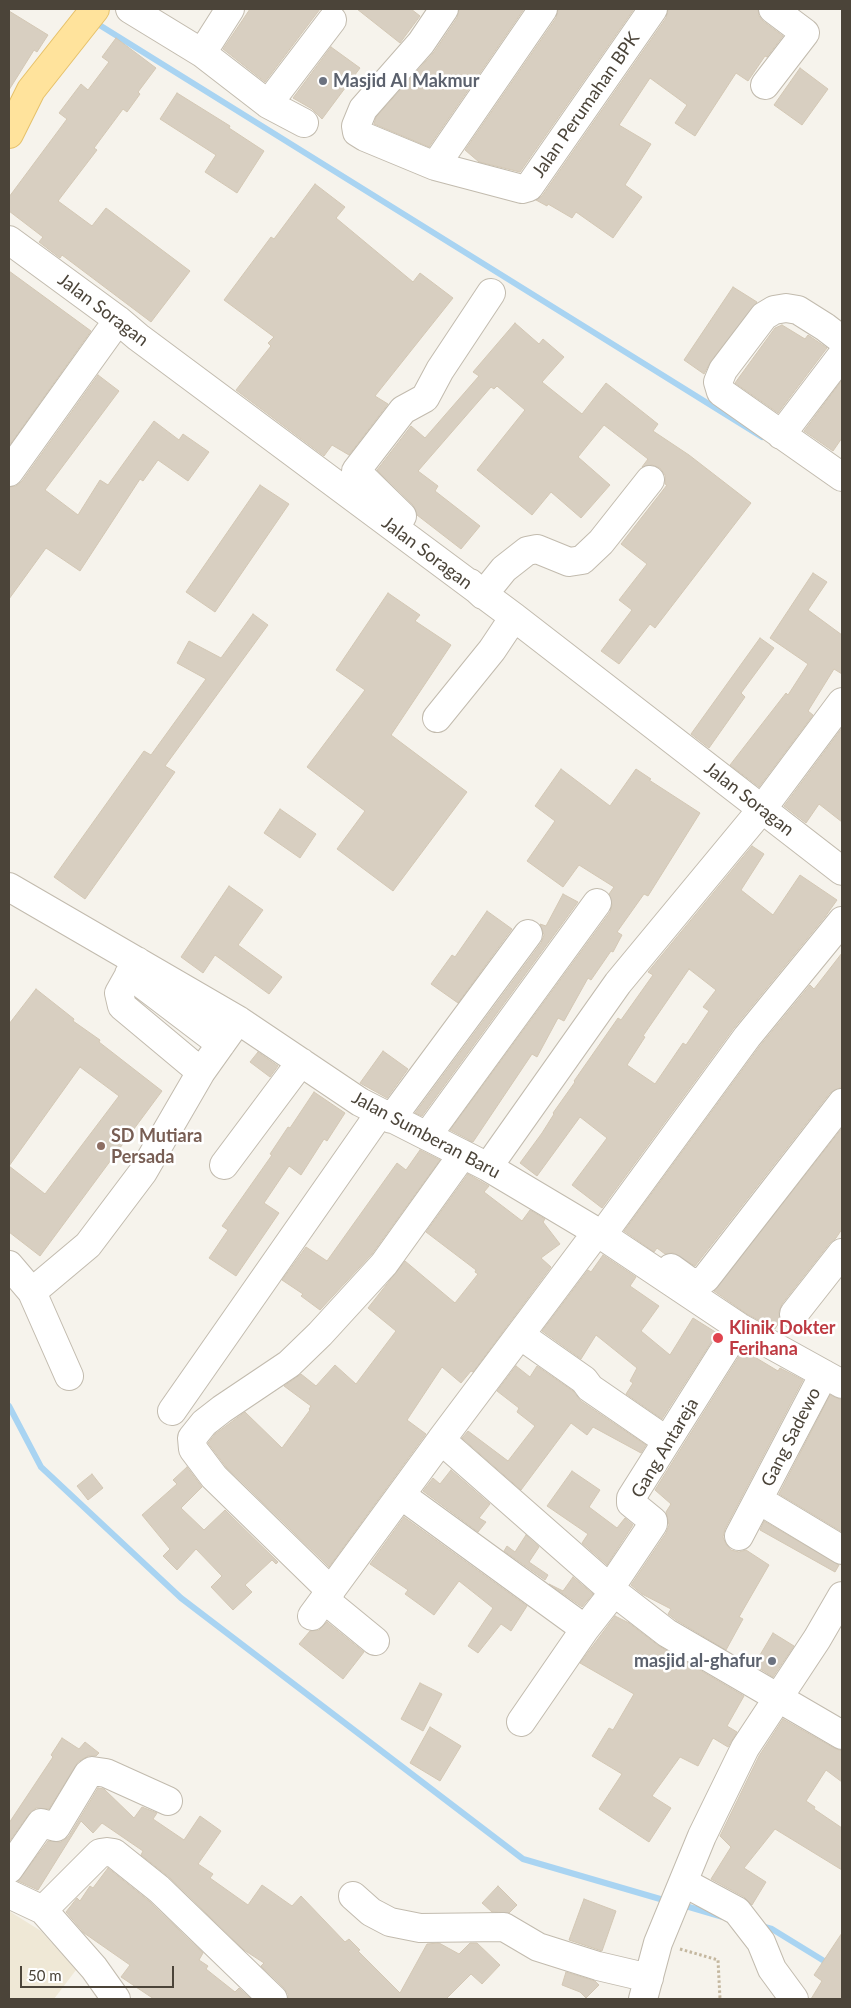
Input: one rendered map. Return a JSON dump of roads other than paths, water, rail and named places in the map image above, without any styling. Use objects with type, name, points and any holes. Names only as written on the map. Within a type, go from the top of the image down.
[{"type":"main road","points":[[9,134],[31,90],[89,16]]},
{"type":"main road","points":[[9,106],[31,90]]},
{"type":"street","points":[[130,9],[202,53],[268,104],[304,123]]},
{"type":"street","points":[[202,53],[230,9]]},
{"type":"street","points":[[444,9],[421,43],[363,109],[356,126],[357,132],[364,137],[435,166],[543,9]]},
{"type":"street","name":"Jalan Perumahan BPK","points":[[435,166],[522,189],[529,187],[653,9]]},
{"type":"street","points":[[765,85],[805,33],[773,9]]},
{"type":"street","points":[[268,104],[332,20]]},
{"type":"street","name":"Jalan Soragan","points":[[9,240],[514,618],[842,871]]},
{"type":"street","points":[[491,293],[440,370],[425,398],[403,410],[356,471],[484,596],[504,570],[528,551],[537,549],[569,562],[582,560],[601,542],[650,480]]},
{"type":"street","points":[[842,340],[825,326],[798,310],[778,308],[764,316],[723,370],[718,382],[722,392],[842,477]]},
{"type":"street","points":[[9,472],[118,320]]},
{"type":"street","points":[[781,435],[842,355]]},
{"type":"street","points":[[437,718],[492,650],[514,618]]},
{"type":"street","points":[[488,1167],[618,983],[762,809],[842,702]]},
{"type":"street","name":"Jalan Sumberan Baru","points":[[9,887],[133,968],[228,1034],[301,1062],[360,1102],[605,1228],[739,1327],[833,1379]]},
{"type":"street","points":[[427,1136],[597,903]]},
{"type":"street","points":[[323,1602],[441,1440],[520,1335],[605,1228],[746,1037],[842,921]]},
{"type":"street","points":[[172,1411],[386,1116],[528,934]]},
{"type":"street","points":[[133,968],[119,993],[122,1006],[201,1072]]},
{"type":"street","points":[[32,1292],[88,1245],[143,1172],[201,1072],[228,1034]]},
{"type":"street","points":[[224,1165],[301,1062]]},
{"type":"street","points":[[605,1228],[618,1225],[624,1232],[689,1281],[698,1283],[706,1278],[842,1103]]},
{"type":"street","points":[[375,1641],[323,1602],[214,1477],[193,1449],[192,1438],[204,1423],[289,1364],[320,1334],[384,1264],[463,1154]]},
{"type":"street","points":[[794,1314],[842,1252]]},
{"type":"street","points":[[9,1265],[32,1292],[69,1376]]},
{"type":"street","name":"Gang Antareja","points":[[612,1590],[653,1524],[653,1521],[631,1503],[631,1498],[739,1327]]},
{"type":"street","points":[[520,1335],[584,1380],[590,1388],[667,1441]]},
{"type":"street","name":"Gang Sadewo","points":[[739,1536],[833,1379]]},
{"type":"street","points":[[441,1440],[612,1590],[667,1633],[842,1735]]},
{"type":"street","points":[[401,1495],[585,1629]]},
{"type":"street","points":[[759,1500],[842,1550]]},
{"type":"street","points":[[521,1722],[612,1590]]},
{"type":"street","points":[[353,1896],[371,1912],[390,1922],[420,1928],[504,1927],[538,1947],[598,1966],[646,1989],[663,1931],[702,1836],[744,1748],[818,1639],[842,1596]]},
{"type":"street","points":[[9,1869],[42,1823],[56,1827],[88,1774],[92,1771],[106,1774],[168,1801]]},
{"type":"street","points":[[43,1910],[100,1853],[114,1853],[159,1890],[272,1999]]},
{"type":"street","points":[[682,1886],[737,1911],[761,1942],[772,1969],[794,1999]]},
{"type":"street","points":[[9,1894],[43,1910],[94,1968],[116,1999]]},
{"type":"waterway","points":[[93,21],[762,437]]},
{"type":"waterway","points":[[9,1406],[41,1467],[181,1598],[523,1859],[667,1901]]},
{"type":"waterway","points":[[679,1904],[723,1917]]},
{"type":"waterway","points":[[761,1926],[772,1929],[842,1972]]},
{"type":"place","name":"Masjid Al Makmur","points":[[323,81]]},
{"type":"place","name":"SD Mutiara Persada","points":[[101,1146]]},
{"type":"place","name":"Klinik Dokter Ferihana","points":[[718,1338]]},
{"type":"place","name":"masjid al-ghafur","points":[[772,1661]]}]
